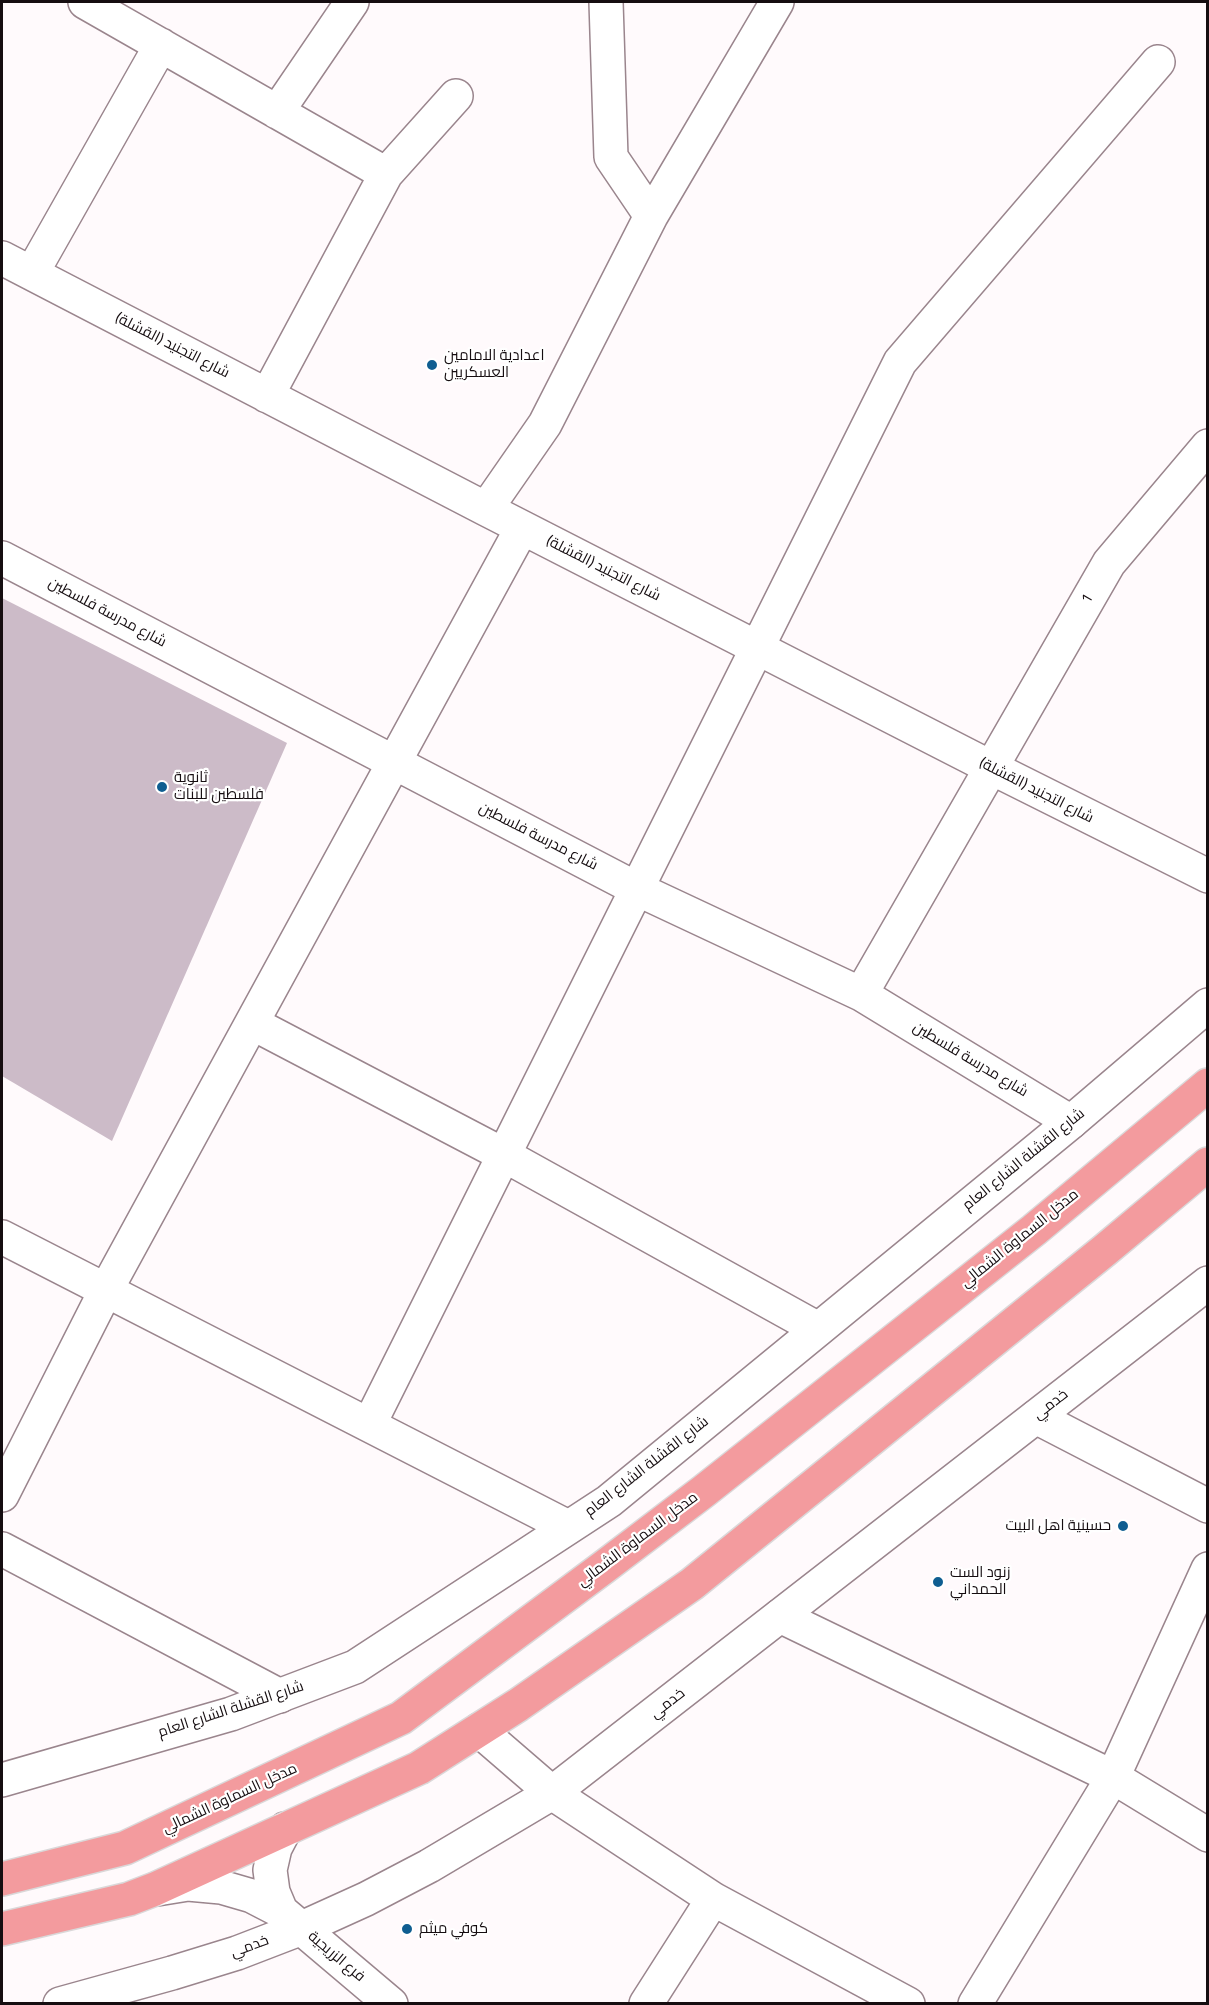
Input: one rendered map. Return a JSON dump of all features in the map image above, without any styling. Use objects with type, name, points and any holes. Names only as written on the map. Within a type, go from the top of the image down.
[{"type":"highway","name":"مدخل السماوة الشمالي","points":[[2,1879],[125,1848],[401,1718],[704,1491],[1034,1230],[1208,1085]]},
{"type":"highway","points":[[2,1929],[129,1899],[155,1889],[419,1767],[518,1706],[692,1584],[1208,1164]]},
{"type":"street","points":[[85,2],[386,174]]},
{"type":"street","points":[[277,112],[352,2]]},
{"type":"street","points":[[606,2],[611,158],[651,216]]},
{"type":"street","points":[[486,509],[545,424],[651,216],[777,2]]},
{"type":"street","points":[[32,273],[160,45]]},
{"type":"street","points":[[369,1425],[900,362],[1158,62]]},
{"type":"street","points":[[267,396],[386,174],[456,96]]},
{"type":"street","name":"شارع التجنيد (القشلة)","points":[[2,258],[522,528],[1208,876]]},
{"type":"street","name":"1","points":[[861,994],[1109,562],[1208,446]]},
{"type":"street","points":[[2,1495],[106,1290],[522,528]]},
{"type":"street","name":"شارع مدرسة فلسطين","points":[[2,558],[637,889],[861,994],[1071,1122]]},
{"type":"street","name":"شارع القشلة الشارع العام","points":[[2,1780],[231,1714],[355,1667],[609,1501],[1071,1122],[1208,1005]]},
{"type":"street","points":[[252,1023],[504,1155],[818,1329]]},
{"type":"street","points":[[2,1237],[568,1527]]},
{"type":"street","name":"خدمي","points":[[60,2004],[237,1953],[291,1919],[366,1899],[429,1866],[552,1793],[1208,1283]]},
{"type":"street","points":[[1036,1417],[1208,1506]]},
{"type":"street","points":[[2,1549],[280,1696]]},
{"type":"street","points":[[975,2004],[1113,1777],[1208,1569]]},
{"type":"street","points":[[780,1616],[1113,1777],[1208,1834]]},
{"type":"street","points":[[479,1730],[552,1793],[713,1899],[908,2004]]},
{"type":"street","points":[[285,1829],[275,1848],[270,1870],[273,1892],[291,1919]]},
{"type":"street","name":"فرع الزريجية","points":[[155,1889],[188,1884],[220,1887],[252,1896],[291,1919],[392,2004]]},
{"type":"street","points":[[646,2004],[713,1899]]},
{"type":"building","name":"ثانوية فلسطين للبنات","points":[[2,598],[287,743],[112,1141],[2,1076]]},
{"type":"place","name":"اعدادية الامامين العسكريين","points":[[432,365]]},
{"type":"place","name":"ثانوية فلسطين للبنات","points":[[162,787]]},
{"type":"place","name":"حسينية اهل البيت","points":[[1123,1526]]},
{"type":"place","name":"زنود الست الحمداني","points":[[938,1582]]},
{"type":"place","name":"كوفي ميثم","points":[[407,1929]]}]
